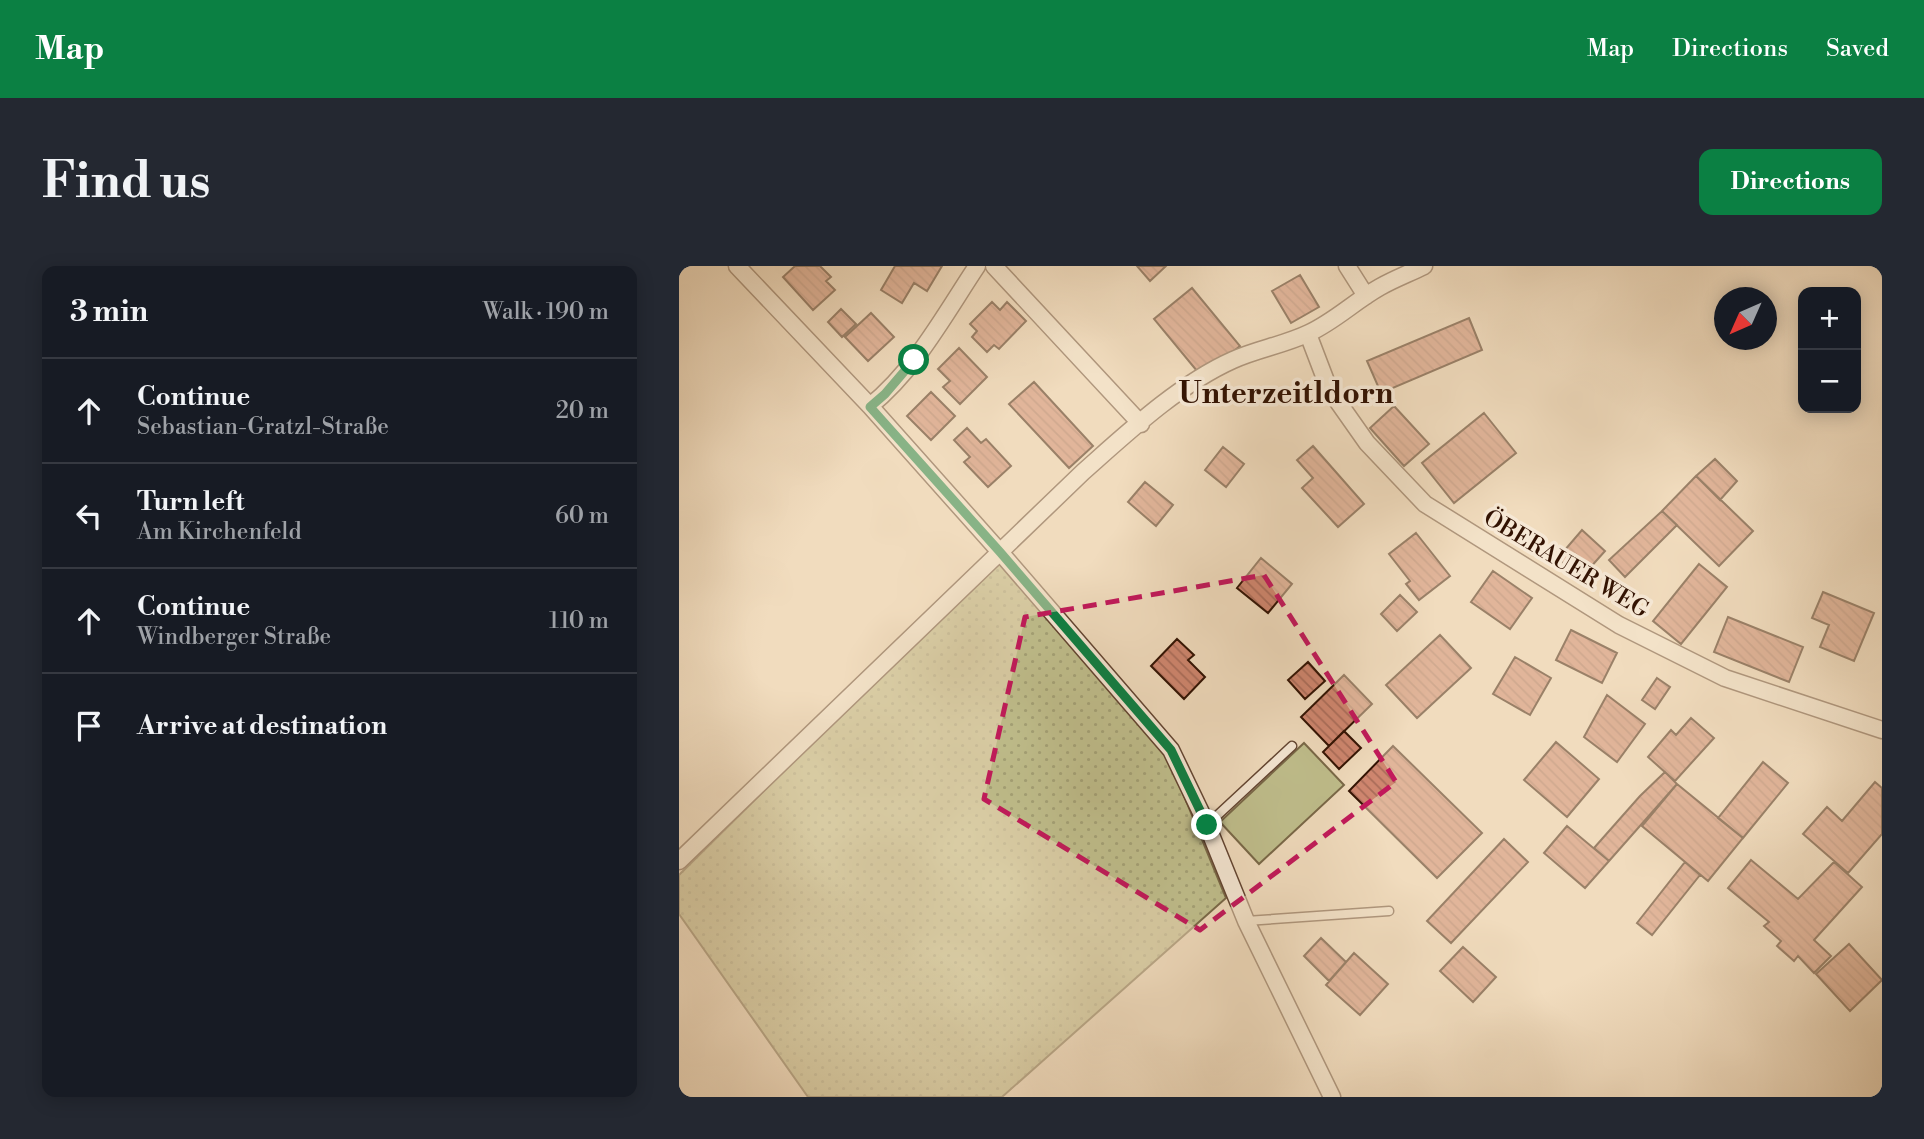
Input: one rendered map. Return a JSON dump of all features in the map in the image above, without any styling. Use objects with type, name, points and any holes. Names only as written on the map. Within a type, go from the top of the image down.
[{"type":"street","points":[[737,266],[870,407],[1171,750],[1207,825],[1246,921],[1332,1097]]},
{"type":"street","points":[[870,407],[914,360],[977,266]]},
{"type":"street","points":[[994,266],[1140,424]]},
{"type":"street","points":[[1347,266],[1366,296]]},
{"type":"street","points":[[679,861],[1083,472],[1140,424],[1216,369],[1233,360],[1308,334],[1380,287],[1424,266]]},
{"type":"street","name":"ÖBERAUER WEG","points":[[1308,334],[1329,389],[1367,443],[1425,504],[1619,625],[1725,678],[1882,730]]},
{"type":"lane","points":[[1207,825],[1292,746]]},
{"type":"lane","points":[[1246,921],[1389,911]]},
{"type":"highlighted area","points":[[1264,575],[1396,782],[1200,930],[984,799],[1025,617]]},
{"type":"shaded area","points":[[1000,557],[1164,753],[1226,898],[1002,1097],[808,1097],[679,914],[679,875]]},
{"type":"shaded area","points":[[1304,743],[1344,785],[1259,864],[1220,822]]},
{"type":"building","points":[[795,266],[820,266],[831,277],[826,281],[835,290],[813,310],[783,277]]},
{"type":"building","points":[[895,266],[942,266],[927,291],[914,283],[902,303],[881,290]]},
{"type":"building","points":[[1137,266],[1166,266],[1150,281]]},
{"type":"building","points":[[1300,275],[1319,307],[1291,323],[1272,291]]},
{"type":"building","points":[[1192,288],[1240,346],[1202,377],[1154,319]]},
{"type":"building","points":[[992,302],[1000,310],[1007,302],[1026,321],[999,349],[994,345],[987,352],[972,337],[977,331],[970,324]]},
{"type":"building","points":[[841,309],[856,324],[842,337],[828,322]]},
{"type":"building","points":[[871,313],[894,337],[868,361],[845,337]]},
{"type":"building","points":[[1469,318],[1482,350],[1381,393],[1367,361]]},
{"type":"building","points":[[959,348],[987,377],[960,404],[943,387],[950,381],[938,369]]},
{"type":"building","points":[[1034,382],[1093,446],[1069,468],[1009,404]]},
{"type":"building","points":[[931,392],[955,416],[931,440],[907,416]]},
{"type":"building","points":[[1394,406],[1429,444],[1404,466],[1370,428]]},
{"type":"building","points":[[1484,413],[1516,453],[1454,503],[1422,463]]},
{"type":"building","points":[[967,428],[981,443],[986,439],[1011,466],[988,487],[964,462],[970,457],[954,440]]},
{"type":"building","points":[[1313,446],[1364,504],[1338,527],[1302,488],[1313,478],[1297,460]]},
{"type":"building","points":[[1223,447],[1244,464],[1226,487],[1205,470]]},
{"type":"building","points":[[1715,459],[1737,481],[1720,500],[1696,476]]},
{"type":"building","points":[[1696,476],[1753,531],[1719,566],[1662,511]]},
{"type":"building","points":[[1145,482],[1173,505],[1156,526],[1128,502]]},
{"type":"building","points":[[1662,511],[1677,525],[1625,577],[1609,560]]},
{"type":"building","points":[[1582,530],[1605,551],[1580,579],[1558,558]]},
{"type":"building","points":[[1416,533],[1450,576],[1419,600],[1406,584],[1410,581],[1389,554]]},
{"type":"building","points":[[1261,558],[1292,584],[1268,613],[1237,588]]},
{"type":"building","points":[[1699,564],[1727,587],[1681,644],[1653,621]]},
{"type":"building","points":[[1493,571],[1532,598],[1510,629],[1471,602]]},
{"type":"building","points":[[1823,592],[1874,613],[1854,661],[1820,647],[1829,625],[1812,618]]},
{"type":"building","points":[[1400,595],[1417,612],[1397,631],[1381,614]]},
{"type":"building","points":[[1728,617],[1803,647],[1789,682],[1714,652]]},
{"type":"building","points":[[1571,630],[1617,653],[1602,683],[1556,660]]},
{"type":"building","points":[[1440,635],[1471,668],[1417,718],[1386,685]]},
{"type":"building","points":[[1177,639],[1194,655],[1188,660],[1205,677],[1184,699],[1151,666]]},
{"type":"building","points":[[1515,657],[1551,678],[1530,715],[1493,694]]},
{"type":"building","points":[[1308,662],[1325,681],[1305,699],[1288,680]]},
{"type":"building","points":[[1344,675],[1372,704],[1329,746],[1301,717]]},
{"type":"building","points":[[1657,678],[1670,687],[1655,709],[1642,700]]},
{"type":"building","points":[[1607,695],[1645,724],[1617,762],[1584,737]]},
{"type":"building","points":[[1691,718],[1714,738],[1675,781],[1648,757],[1671,730],[1676,735]]},
{"type":"building","points":[[1344,731],[1361,748],[1339,769],[1323,752]]},
{"type":"building","points":[[1556,742],[1599,779],[1567,817],[1524,780]]},
{"type":"building","points":[[1393,746],[1482,833],[1437,878],[1349,791]]},
{"type":"building","points":[[1763,762],[1788,783],[1743,838],[1718,818]]},
{"type":"building","points":[[1665,772],[1677,784],[1609,861],[1594,848]]},
{"type":"building","points":[[1875,782],[1882,788],[1882,834],[1848,873],[1803,834],[1827,807],[1842,821]]},
{"type":"building","points":[[1677,784],[1743,838],[1708,881],[1642,826]]},
{"type":"building","points":[[1567,826],[1609,861],[1585,888],[1544,853]]},
{"type":"building","points":[[1504,839],[1528,862],[1451,943],[1427,921]]},
{"type":"building","points":[[1751,860],[1798,899],[1834,862],[1862,887],[1814,940],[1831,956],[1814,973],[1798,956],[1794,961],[1777,946],[1781,941],[1764,926],[1769,922],[1728,888]]},
{"type":"building","points":[[1685,862],[1700,875],[1652,935],[1637,923]]},
{"type":"building","points":[[1321,938],[1346,962],[1329,981],[1304,956]]},
{"type":"building","points":[[1849,944],[1882,980],[1850,1011],[1816,974]]},
{"type":"building","points":[[1463,947],[1496,977],[1473,1002],[1440,971]]},
{"type":"building","points":[[1354,953],[1388,984],[1360,1015],[1326,985]]},
{"type":"district","name":"Unterzeitldorn","points":[[1286,394]]},
{"type":"route","points":[[914,360],[870,407],[1171,750],[1207,825]]}]
